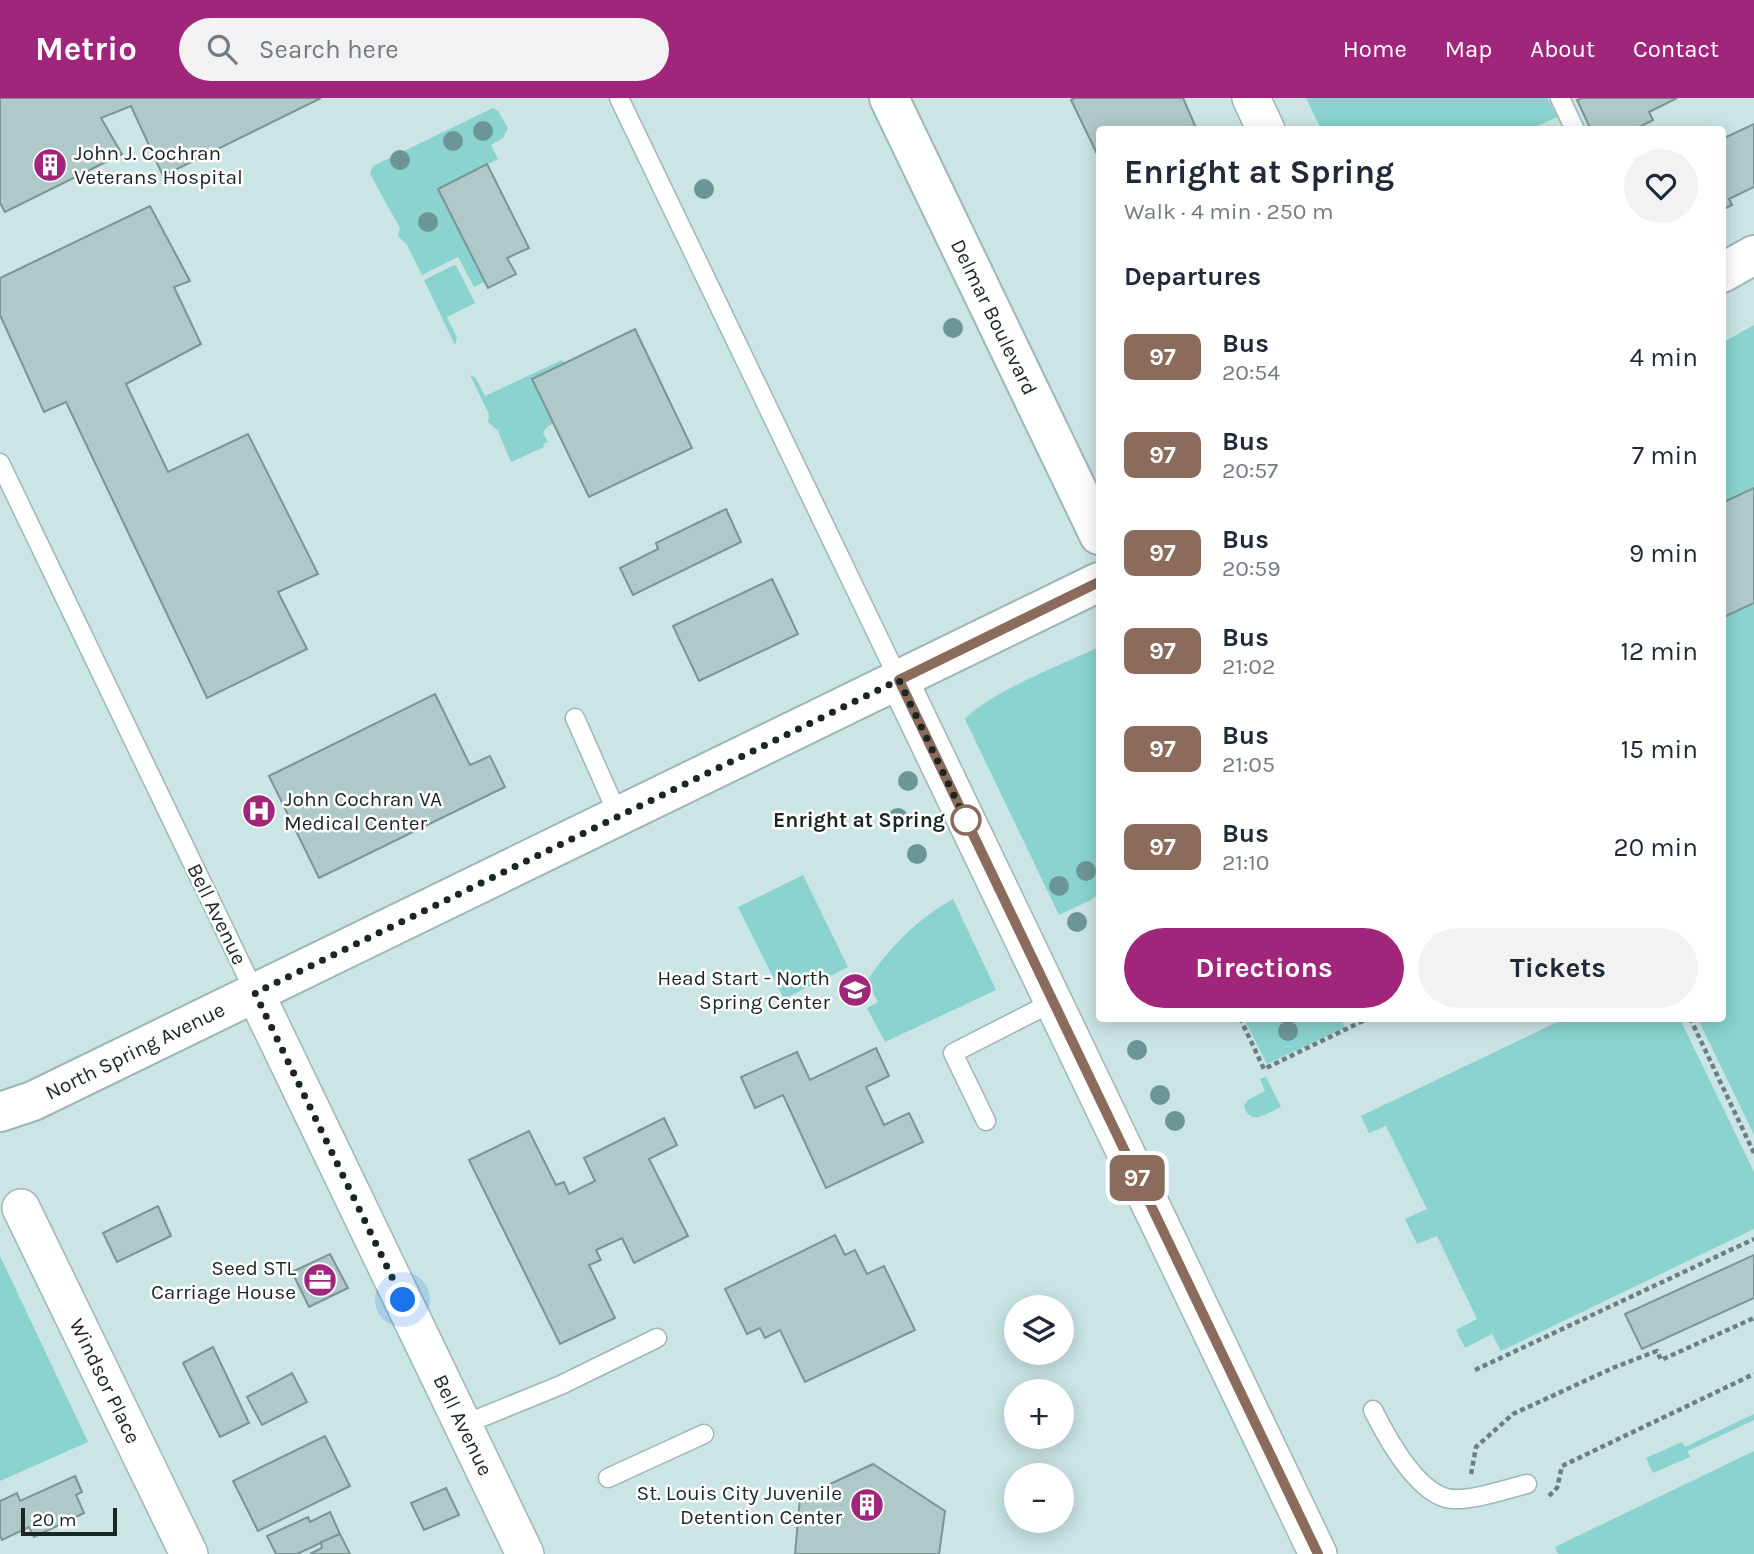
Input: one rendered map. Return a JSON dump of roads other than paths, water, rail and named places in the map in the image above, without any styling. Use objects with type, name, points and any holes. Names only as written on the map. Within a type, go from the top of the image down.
[{"type":"street","name":"Delmar Boulevard","points":[[889,98],[1096,529]]},
{"type":"street","points":[[1251,98],[1264,126]]},
{"type":"street","points":[[1726,271],[1754,255]]},
{"type":"street","name":"North Spring Avenue","points":[[0,1112],[33,1101],[1096,583]]},
{"type":"street","points":[[899,680],[1318,1554]]},
{"type":"street","name":"Bell Avenue","points":[[255,993],[526,1554]]},
{"type":"street","name":"Windsor Place","points":[[21,1208],[189,1554]]},
{"type":"lane","points":[[619,98],[899,680]]},
{"type":"lane","points":[[1560,98],[1573,126]]},
{"type":"lane","name":"Bell Avenue","points":[[0,463],[255,993]]},
{"type":"lane","points":[[575,718],[619,817]]},
{"type":"lane","points":[[985,1121],[953,1053],[1053,1002]]},
{"type":"lane","points":[[463,1426],[561,1385],[657,1338]]},
{"type":"lane","points":[[1373,1410],[1404,1462],[1424,1485],[1446,1498],[1469,1498],[1527,1484]]},
{"type":"lane","points":[[608,1478],[704,1434]]},
{"type":"place","name":"John J. Cochran Veterans Hospital","points":[[50,165]]},
{"type":"place","name":"John Cochran VA Medical Center","points":[[259,811]]},
{"type":"place","name":"Enright at Spring","points":[[966,820]]},
{"type":"place","name":"Head Start - North Spring Center","points":[[855,990]]},
{"type":"place","name":"Seed STL Carriage House","points":[[320,1280]]},
{"type":"place","name":"St. Louis City Juvenile Detention Center","points":[[867,1505]]}]
